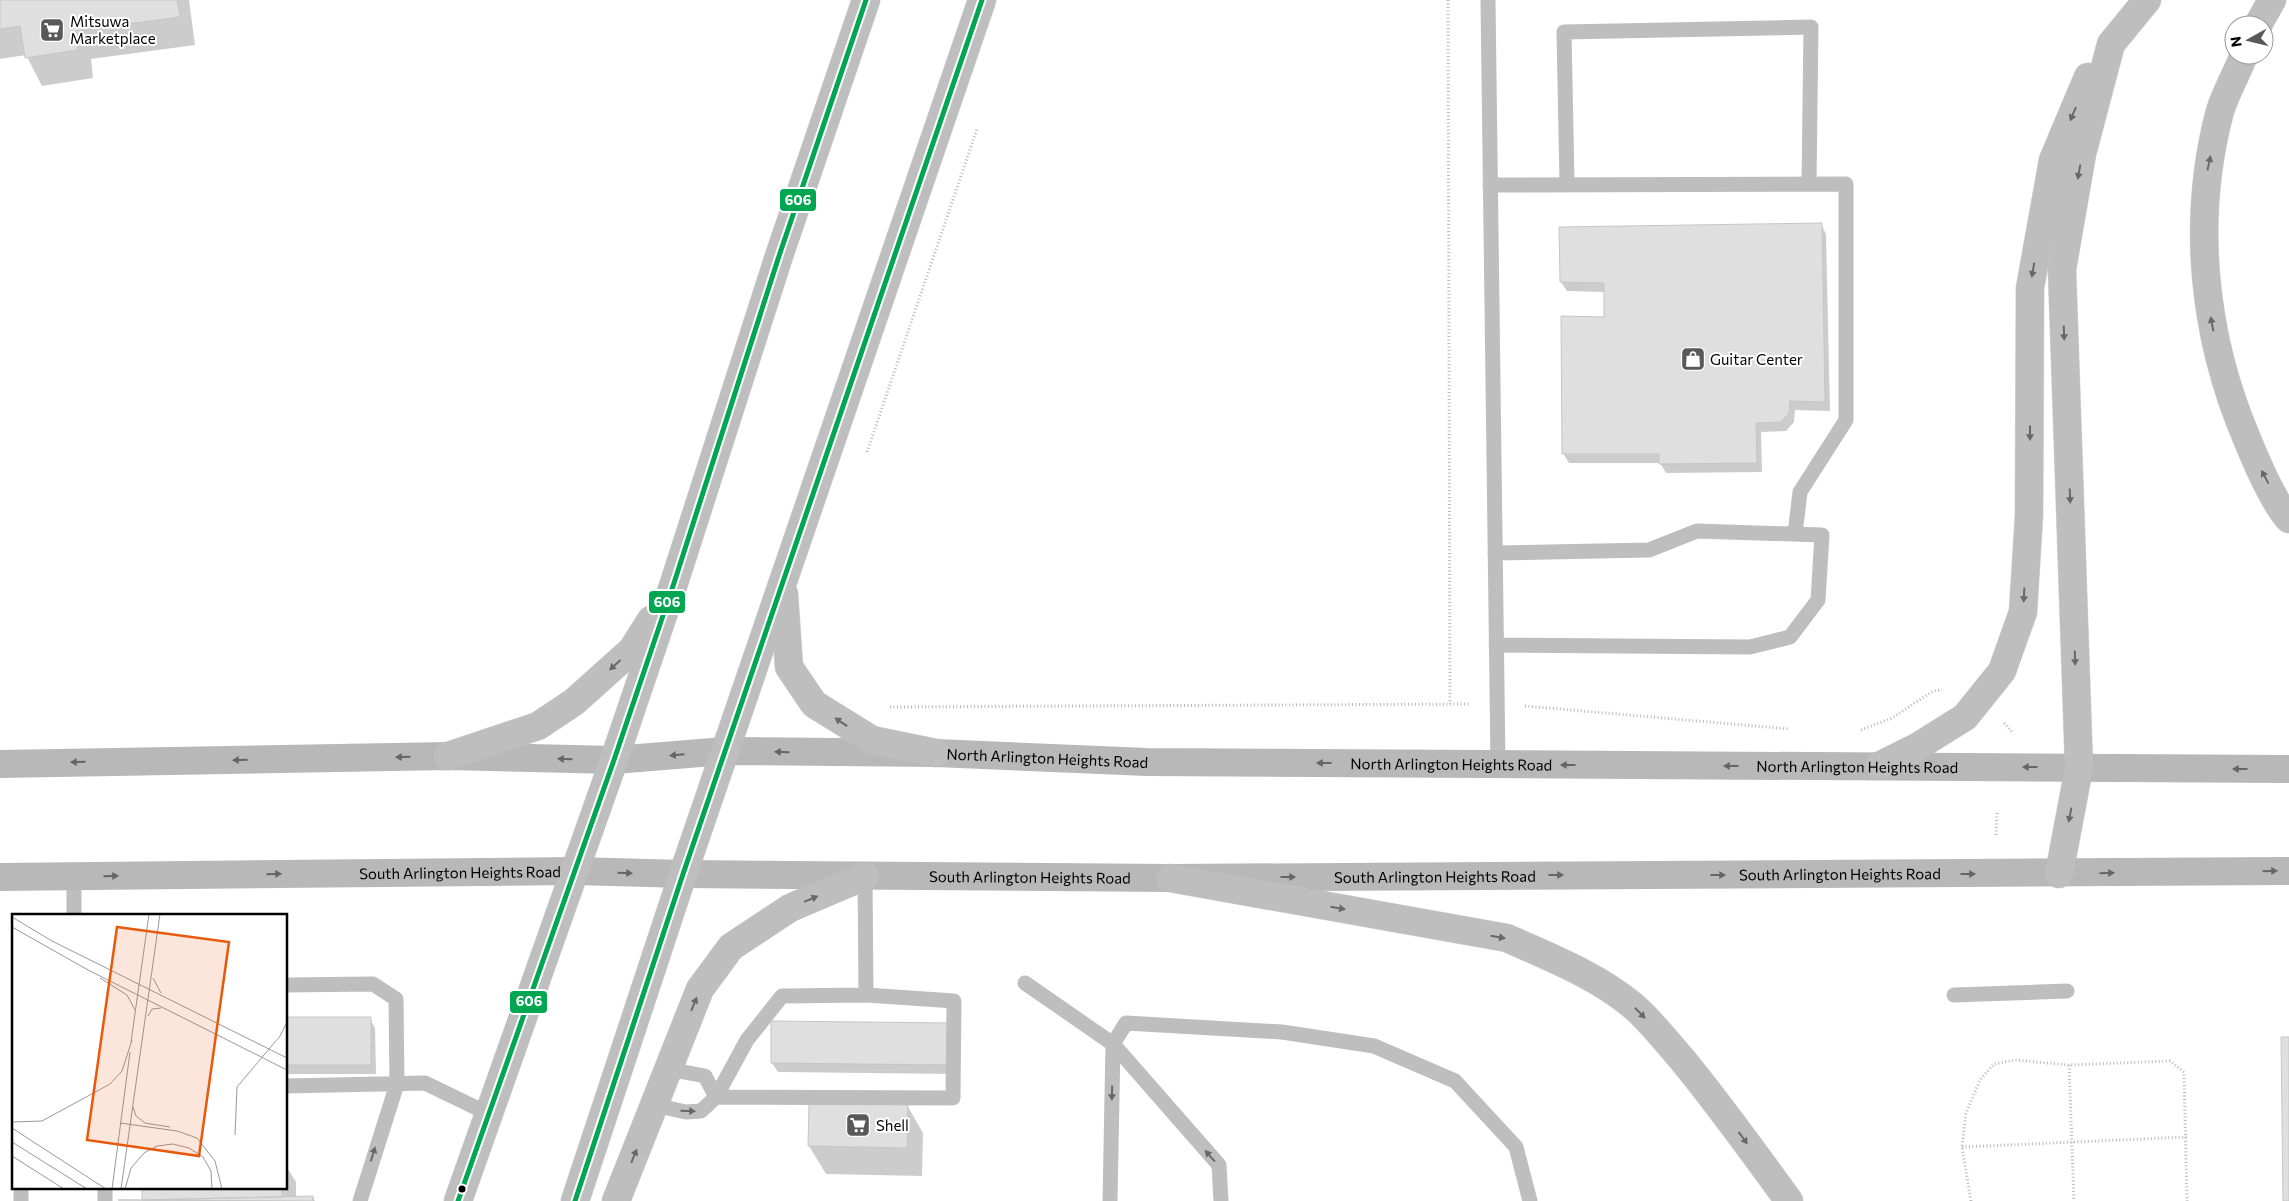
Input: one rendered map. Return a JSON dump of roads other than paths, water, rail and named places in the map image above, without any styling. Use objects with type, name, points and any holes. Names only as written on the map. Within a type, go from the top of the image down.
[{"type":"main road","points":[[458,1201],[614,760],[674,583],[779,256],[866,0]]},
{"type":"main road","points":[[575,1201],[683,874],[982,0]]},
{"type":"main road","points":[[1879,766],[1917,747],[1965,716],[2002,671],[2023,612],[2029,515],[2030,288],[2053,160],[2103,44],[2145,0]]},
{"type":"main road","points":[[2145,0],[2111,44],[2082,154],[2062,270],[2079,768],[2059,874],[2289,871]]},
{"type":"main road","points":[[2264,15],[2272,0]]},
{"type":"main road","points":[[2240,65],[2221,109],[2206,177],[2204,232],[2205,288],[2229,399],[2254,456],[2289,519]]},
{"type":"main road","points":[[783,582],[789,667],[814,704],[872,740],[936,753]]},
{"type":"main road","points":[[448,756],[538,726],[574,702],[632,650],[674,583]]},
{"type":"main road","name":"North Arlington Heights Road","points":[[614,760],[725,751],[936,753],[1147,762],[2289,769]]},
{"type":"main road","points":[[0,764],[448,756],[614,760]]},
{"type":"main road","name":"South Arlington Heights Road","points":[[0,877],[576,871],[683,874],[1170,878],[2059,874]]},
{"type":"main road","points":[[616,1201],[700,989],[731,947],[790,908],[865,876]]},
{"type":"main road","points":[[1170,878],[1507,938],[1553,958],[1601,984],[1632,1004],[1710,1093],[1789,1201]]},
{"type":"lane","points":[[1488,0],[1498,765]]},
{"type":"lane","points":[[1567,184],[1564,32],[1811,27],[1810,184]]},
{"type":"lane","points":[[1490,185],[1846,184],[1846,420],[1800,492],[1795,534]]},
{"type":"lane","points":[[1495,553],[1649,550],[1697,531],[1822,535],[1818,600],[1790,637],[1750,648],[1496,645]]},
{"type":"lane","points":[[74,876],[74,914]]},
{"type":"lane","points":[[865,876],[866,995]]},
{"type":"lane","points":[[1026,983],[1113,1044],[1219,1165],[1221,1201]]},
{"type":"lane","points":[[288,985],[373,984],[396,999],[396,1084],[360,1201]]},
{"type":"lane","points":[[1954,995],[2067,991]]},
{"type":"lane","points":[[654,1105],[686,1112],[701,1111],[716,1096],[747,1040],[782,996],[866,995],[954,1000],[953,1098],[716,1096]]},
{"type":"lane","points":[[1110,1201],[1113,1044],[1126,1023],[1282,1032],[1374,1046],[1455,1081],[1516,1146],[1530,1201]]},
{"type":"lane","points":[[668,1069],[705,1076],[716,1096]]},
{"type":"lane","points":[[288,1086],[425,1083],[489,1114]]},
{"type":"lane","points":[[20,1188],[21,1201]]},
{"type":"lane","points":[[105,1188],[105,1201]]},
{"type":"place","name":"Mitsuwa Marketplace","points":[[52,30]]},
{"type":"place","name":"Guitar Center","points":[[1693,359]]},
{"type":"place","name":"Shell","points":[[858,1125]]}]
